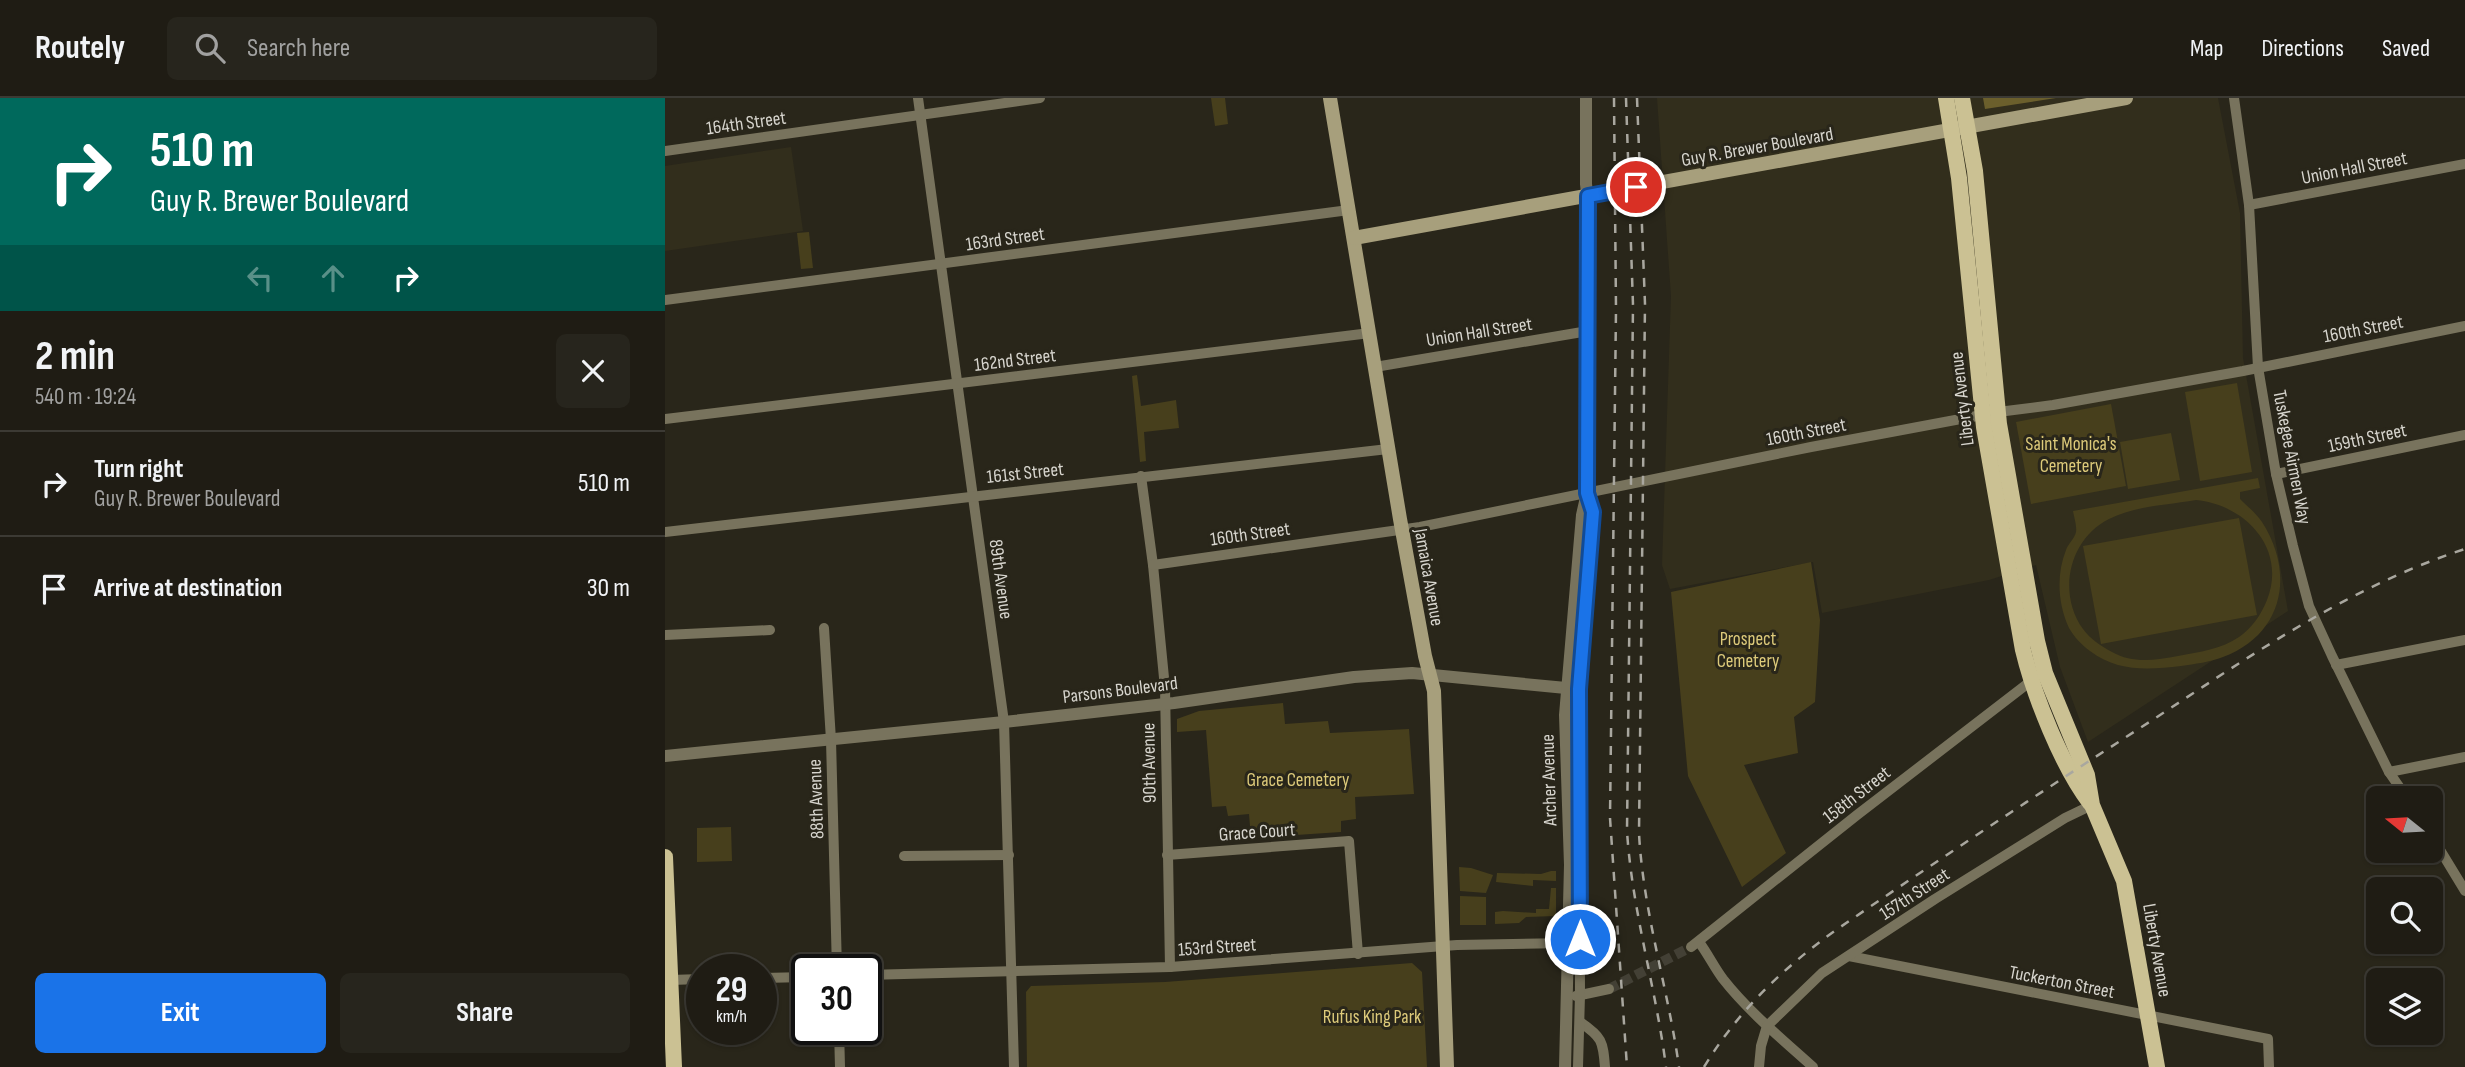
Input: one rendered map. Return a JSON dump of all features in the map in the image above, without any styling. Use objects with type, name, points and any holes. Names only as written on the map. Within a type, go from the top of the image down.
[{"type":"main road","name":"Jamaica Avenue","points":[[1329,98],[1388,449],[1434,691],[1447,1067]]},
{"type":"main road","name":"Liberty Avenue","points":[[1946,98],[1960,128]]},
{"type":"main road","name":"Liberty Avenue","points":[[1962,98],[1959,178],[2017,616],[2038,677],[2087,775],[2092,805],[2126,889],[2157,1067]]},
{"type":"main road","name":"Guy R. Brewer Boulevard","points":[[1354,238],[2126,98]]},
{"type":"main road","points":[[665,857],[674,1067]]},
{"type":"street","name":"89th Avenue","points":[[918,98],[1004,722],[1014,1067]]},
{"type":"street","name":"164th Street","points":[[665,151],[1040,98]]},
{"type":"street","name":"Archer Avenue","points":[[1578,1067],[1580,1022],[1574,996],[1569,943],[1572,688],[1582,515],[1587,493],[1586,98]]},
{"type":"street","name":"Tuskegee Airmen Way","points":[[2234,98],[2249,205],[2258,367],[2276,474],[2309,606],[2389,772],[2399,786]]},
{"type":"street","name":"Union Hall Street","points":[[2249,205],[2465,164]]},
{"type":"street","name":"163rd Street","points":[[665,300],[1349,210]]},
{"type":"street","name":"160th Street","points":[[1153,565],[1403,531],[1811,447],[2053,405],[2465,326]]},
{"type":"street","name":"Union Hall Street","points":[[1375,367],[1588,331]]},
{"type":"street","name":"162nd Street","points":[[665,419],[1370,333]]},
{"type":"street","name":"159th Street","points":[[2276,474],[2465,435]]},
{"type":"street","name":"161st Street","points":[[665,532],[1388,449]]},
{"type":"street","name":"90th Avenue","points":[[1141,476],[1165,688],[1170,967]]},
{"type":"street","name":"88th Avenue","points":[[824,628],[831,740],[837,954]]},
{"type":"street","points":[[665,635],[771,630]]},
{"type":"street","points":[[2336,665],[2465,640]]},
{"type":"street","name":"Parsons Boulevard","points":[[665,756],[1164,704],[1354,677],[1412,673],[1572,688]]},
{"type":"street","name":"158th Street","points":[[1767,1026],[1695,945],[1857,815],[2038,677]]},
{"type":"street","name":"Archer Avenue","points":[[1565,1067],[1574,996],[1572,688]]},
{"type":"street","points":[[2389,772],[2465,757]]},
{"type":"street","name":"157th Street","points":[[1767,1026],[1822,972],[2065,818],[2092,805]]},
{"type":"street","name":"Grace Court","points":[[1167,855],[1349,841],[1358,954]]},
{"type":"street","points":[[2443,851],[2461,875],[2465,891]]},
{"type":"street","points":[[904,856],[1009,855]]},
{"type":"street","name":"153rd Street","points":[[882,975],[1170,967],[1441,946],[1569,943]]},
{"type":"street","name":"Tuckerton Street","points":[[1849,956],[2269,1039],[2269,1067]]},
{"type":"street","points":[[670,980],[686,980]]},
{"type":"street","points":[[1574,996],[1609,989]]},
{"type":"street","points":[[1580,1022],[1602,1041],[1605,1067]]},
{"type":"street","points":[[1759,1067],[1767,1026],[1813,1067]]},
{"type":"street","points":[[839,1045],[840,1067]]},
{"type":"shaded area","points":[[1657,98],[2218,98],[2240,213],[2243,358],[2288,611],[2088,742],[2060,667],[2036,565],[1989,580],[1822,613],[1813,562],[1670,589],[1662,565],[1671,296]]},
{"type":"shaded area","points":[[1983,98],[2056,98],[1985,109]]},
{"type":"shaded area","points":[[791,147],[803,231],[665,251],[665,166]]},
{"type":"green space","points":[[1211,98],[1225,98],[1228,124],[1215,126]]},
{"type":"green space","points":[[809,232],[813,268],[801,269],[797,233]]},
{"type":"green space","points":[[1137,375],[1141,406],[1176,400],[1179,428],[1144,432],[1146,461],[1140,462],[1132,376]]},
{"type":"green space","points":[[2237,383],[2252,472],[2200,481],[2185,392]]},
{"type":"green space","name":"Saint Monica's Cemetery","points":[[2111,404],[2126,486],[2031,504],[2016,422]]},
{"type":"green space","points":[[2171,433],[2180,480],[2128,489],[2120,442]]},
{"type":"green space","points":[[2258,478],[2260,488],[2240,492],[2240,499],[2262,522],[2278,561],[2278,600],[2271,618],[2244,647],[2208,662],[2145,669],[2122,666],[2101,658],[2084,646],[2071,631],[2065,619],[2061,599],[2063,560],[2076,532],[2073,511]],"holes":[[[2196,500],[2214,504],[2246,520],[2267,547],[2272,581],[2267,600],[2248,630],[2218,647],[2145,660],[2120,656],[2089,636],[2075,615],[2069,584],[2076,553],[2095,528],[2109,519],[2140,509]]]},
{"type":"green space","points":[[2239,518],[2257,615],[2101,644],[2083,546]]},
{"type":"green space","name":"Prospect Cemetery","points":[[1811,562],[1820,620],[1815,702],[1794,717],[1798,753],[1744,765],[1786,853],[1742,887],[1688,776],[1671,592]]},
{"type":"green space","name":"Grace Cemetery","points":[[1283,703],[1285,724],[1328,721],[1330,733],[1409,729],[1414,794],[1355,797],[1356,819],[1341,821],[1341,832],[1251,838],[1249,814],[1228,816],[1226,806],[1212,807],[1206,730],[1177,732],[1177,719],[1199,711]]},
{"type":"green space","points":[[731,827],[732,861],[697,862],[697,828]]},
{"type":"green space","points":[[1459,867],[1493,875],[1486,893],[1460,891]]},
{"type":"green space","points":[[1556,871],[1556,881],[1533,880],[1533,886],[1496,882],[1497,873],[1541,874]]},
{"type":"green space","points":[[1551,888],[1556,888],[1556,916],[1526,917],[1519,923],[1495,924],[1495,912],[1536,913],[1536,909],[1549,909]]},
{"type":"green space","points":[[1460,896],[1486,897],[1486,925],[1460,925]]},
{"type":"green space","name":"Rufus King Park","points":[[1412,963],[1422,972],[1427,1067],[1027,1067],[1026,992],[1031,986],[1165,982]]},
{"type":"tunnel","points":[[1609,989],[1691,947]]},
{"type":"railway","points":[[1614,98],[1616,309],[1610,818],[1627,1067]]},
{"type":"railway","points":[[1626,98],[1633,305],[1627,831],[1634,891],[1666,1067]]},
{"type":"railway","points":[[1637,98],[1645,304],[1639,833],[1645,892],[1679,1067]]},
{"type":"railway","points":[[1704,1067],[1732,1027],[1780,975],[1817,944],[1875,903],[2228,670],[2304,624],[2382,582],[2465,549]]},
{"type":"route","points":[[1580,939],[1579,689],[1593,512],[1587,493],[1588,196],[1636,187]]}]
